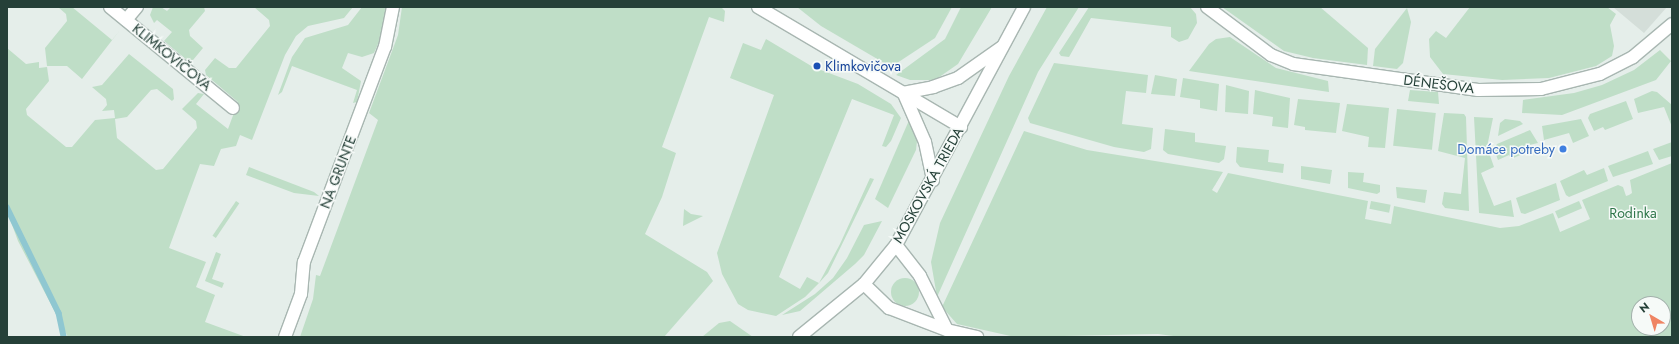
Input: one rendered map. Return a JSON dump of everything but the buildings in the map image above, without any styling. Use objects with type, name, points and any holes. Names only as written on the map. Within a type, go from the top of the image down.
[{"type":"street","name":"KLIMKOVIČOVA","points":[[110,7],[234,108]]},
{"type":"street","points":[[126,20],[137,7]]},
{"type":"street","name":"NA GRUNTE","points":[[285,337],[301,294],[304,262],[385,48],[393,7]]},
{"type":"street","points":[[758,7],[961,127]]},
{"type":"street","name":"MOSKOVSKÁ TRIEDA","points":[[799,337],[864,284],[896,245],[933,180],[1024,7]]},
{"type":"street","name":"DÉNEŠOVA","points":[[1207,7],[1271,55],[1293,64],[1478,90],[1541,89],[1600,74],[1632,57],[1672,24]]},
{"type":"street","points":[[903,93],[933,87],[958,78],[1002,47]]},
{"type":"street","points":[[903,93],[925,142],[933,180]]},
{"type":"street","points":[[896,245],[920,276],[947,330]]},
{"type":"street","points":[[864,284],[889,308],[947,330],[977,337]]},
{"type":"shaded area","points":[[1613,7],[1667,7],[1644,33]]},
{"type":"green space","points":[[58,7],[72,7],[112,40],[120,30],[82,79],[67,66],[47,66],[45,48],[67,21],[66,14]]},
{"type":"green space","points":[[153,7],[161,7],[167,11],[171,7],[204,7],[205,11],[189,30],[190,36],[203,48],[193,60],[188,61],[164,41],[172,32],[157,20],[154,23],[150,15]]},
{"type":"green space","points":[[254,7],[353,7],[344,18],[308,26],[296,36],[285,55],[252,140],[240,135],[236,146],[221,149],[214,166],[200,164],[169,248],[206,262],[196,287],[215,295],[205,322],[246,337],[68,337],[18,241],[7,211],[7,48],[26,64],[39,62],[39,68],[47,67],[49,81],[26,109],[27,115],[66,147],[72,147],[95,120],[115,118],[114,110],[102,111],[107,105],[106,99],[92,87],[102,85],[129,54],[173,89],[174,99],[172,101],[157,89],[151,90],[127,117],[115,119],[117,138],[156,170],[163,169],[197,128],[196,121],[182,109],[198,93],[204,94],[196,104],[228,129],[238,102],[206,75],[205,70],[215,58],[229,68],[236,68],[270,26],[269,20]]},
{"type":"green space","points":[[362,7],[386,7],[382,35],[374,53],[362,57],[348,53],[342,68],[361,81],[357,102],[353,103],[357,90],[292,66],[282,92],[278,95],[292,57],[305,38],[348,25]]},
{"type":"green space","points":[[402,7],[721,7],[725,11],[724,22],[709,17],[662,147],[676,153],[662,197],[645,234],[707,272],[713,281],[664,337],[300,337],[313,299],[316,275],[320,276],[378,120],[369,113],[398,35]]},
{"type":"green space","points":[[797,7],[952,7],[935,38],[891,67],[821,26]]},
{"type":"green space","points":[[961,7],[992,7],[958,64],[935,80],[910,80],[896,75],[945,39]]},
{"type":"green space","points":[[1047,7],[1079,7],[1038,72],[937,297],[931,262],[940,223],[1009,76]]},
{"type":"green space","points":[[1089,7],[1190,7],[1196,14],[1197,23],[1188,39],[1179,42],[1171,37],[1171,27],[1091,18],[1069,57],[1061,56],[1059,53]]},
{"type":"green space","points":[[1222,7],[1320,7],[1368,48],[1367,65],[1313,58],[1284,51]]},
{"type":"green space","points":[[1470,7],[1607,7],[1616,14],[1610,25],[1614,46],[1612,56],[1596,66],[1549,78],[1502,80],[1443,74],[1430,57],[1429,39],[1436,31],[1446,38]]},
{"type":"green space","points":[[1407,8],[1411,22],[1403,63],[1397,69],[1373,66],[1375,49]]},
{"type":"green space","points":[[1230,37],[1276,68],[1328,81],[1329,92],[1189,71],[1209,44],[1216,39]]},
{"type":"green space","points":[[766,39],[813,67],[858,84],[891,104],[901,118],[891,141],[886,147],[882,146],[894,115],[852,99],[779,277],[800,289],[807,277],[819,283],[805,297],[776,316],[748,310],[738,304],[722,274],[717,253],[774,95],[730,78],[743,43],[761,50]]},
{"type":"green space","points":[[1660,50],[1671,61],[1656,80],[1562,115],[1522,113],[1523,100],[1574,93],[1602,85],[1634,70]]},
{"type":"green space","points":[[1054,63],[1148,75],[1146,93],[1126,91],[1122,124],[1153,128],[1151,149],[1144,152],[1114,147],[1030,123],[1028,118]]},
{"type":"green space","points":[[1155,75],[1177,79],[1175,96],[1151,94]]},
{"type":"green space","points":[[1183,78],[1219,84],[1217,111],[1200,108],[1200,100],[1180,97]]},
{"type":"green space","points":[[1226,85],[1249,91],[1248,114],[1225,112]]},
{"type":"green space","points":[[1255,90],[1290,98],[1288,128],[1272,126],[1273,117],[1253,114]]},
{"type":"green space","points":[[1410,90],[1438,92],[1439,104],[1408,101]]},
{"type":"green space","points":[[1652,91],[1657,92],[1672,105],[1672,127],[1664,107],[1638,113],[1634,99]]},
{"type":"green space","points":[[1298,99],[1340,103],[1336,133],[1305,130],[1305,127],[1294,125]]},
{"type":"green space","points":[[1626,101],[1633,119],[1605,130],[1603,127],[1594,131],[1588,118],[1590,114]]},
{"type":"green space","points":[[1347,104],[1389,108],[1385,148],[1368,147],[1369,137],[1342,131]]},
{"type":"green space","points":[[1397,109],[1436,113],[1432,150],[1393,146]]},
{"type":"green space","points":[[1444,113],[1464,114],[1466,117],[1469,211],[1445,208],[1442,204],[1444,192],[1461,194],[1465,158],[1438,151]]},
{"type":"green space","points":[[1474,117],[1493,118],[1487,147],[1494,167],[1481,173],[1494,206],[1511,200],[1514,217],[1479,213]]},
{"type":"green space","points":[[910,118],[917,141],[916,150],[888,208],[875,199]]},
{"type":"green space","points":[[1505,119],[1520,121],[1523,124],[1498,136],[1500,123]]},
{"type":"green space","points":[[1581,119],[1589,136],[1573,143],[1569,133],[1544,140],[1542,126]]},
{"type":"green space","points":[[1165,129],[1195,133],[1195,142],[1226,146],[1224,159],[1219,163],[1168,154],[1163,150]]},
{"type":"green space","points":[[1530,130],[1538,143],[1525,146],[1525,153],[1511,159],[1509,155],[1498,160],[1494,149],[1497,144]]},
{"type":"green space","name":"Rodinka","points":[[1024,131],[1087,150],[1223,172],[1212,190],[1217,193],[1228,173],[1368,201],[1365,219],[1391,224],[1394,206],[1500,228],[1519,226],[1553,213],[1560,232],[1590,219],[1582,200],[1618,185],[1623,187],[1626,196],[1629,195],[1632,193],[1630,180],[1672,163],[1672,337],[1181,337],[1158,334],[1015,337],[957,324],[942,307]]},
{"type":"green space","points":[[1672,142],[1672,156],[1659,160],[1653,149]]},
{"type":"green space","points":[[1237,147],[1269,150],[1268,162],[1284,164],[1283,173],[1240,167],[1236,162]]},
{"type":"green space","points":[[1648,151],[1653,164],[1613,177],[1608,166]]},
{"type":"green space","points":[[1301,166],[1332,170],[1330,184],[1301,179]]},
{"type":"green space","points":[[249,167],[314,192],[319,196],[294,193],[246,175]]},
{"type":"green space","points":[[1604,168],[1608,181],[1569,197],[1566,195],[1560,181],[1584,170],[1587,175]]},
{"type":"green space","points":[[1348,172],[1364,173],[1363,182],[1380,185],[1380,192],[1377,194],[1348,188]]},
{"type":"green space","points":[[870,178],[874,179],[828,273],[819,283],[840,244]]},
{"type":"green space","points":[[1556,183],[1560,200],[1525,214],[1521,213],[1516,198]]},
{"type":"green space","points":[[1396,187],[1427,190],[1425,203],[1397,198]]},
{"type":"green space","points":[[236,201],[239,203],[216,238],[213,236]]},
{"type":"green space","points":[[1371,201],[1391,205],[1389,213],[1369,209]]},
{"type":"green space","points":[[1579,201],[1582,208],[1558,219],[1555,211]]},
{"type":"green space","points":[[684,209],[691,214],[703,216],[683,226]]},
{"type":"green space","points":[[882,221],[864,255],[855,264],[800,311],[782,315],[815,294],[833,278],[847,258],[864,225]]},
{"type":"green space","points":[[216,252],[221,254],[212,279],[224,283],[222,288],[205,281]]},
{"type":"green space","points":[[905,278],[915,282],[919,292],[915,302],[905,306],[895,302],[891,292],[895,282]]},
{"type":"green space","points":[[730,321],[753,337],[702,337],[719,323]]},
{"type":"waterway","points":[[7,207],[59,313],[64,337]]},
{"type":"place","name":"Klimkovičova","points":[[817,66]]},
{"type":"place","name":"Domáce potreby","points":[[1563,149]]}]
